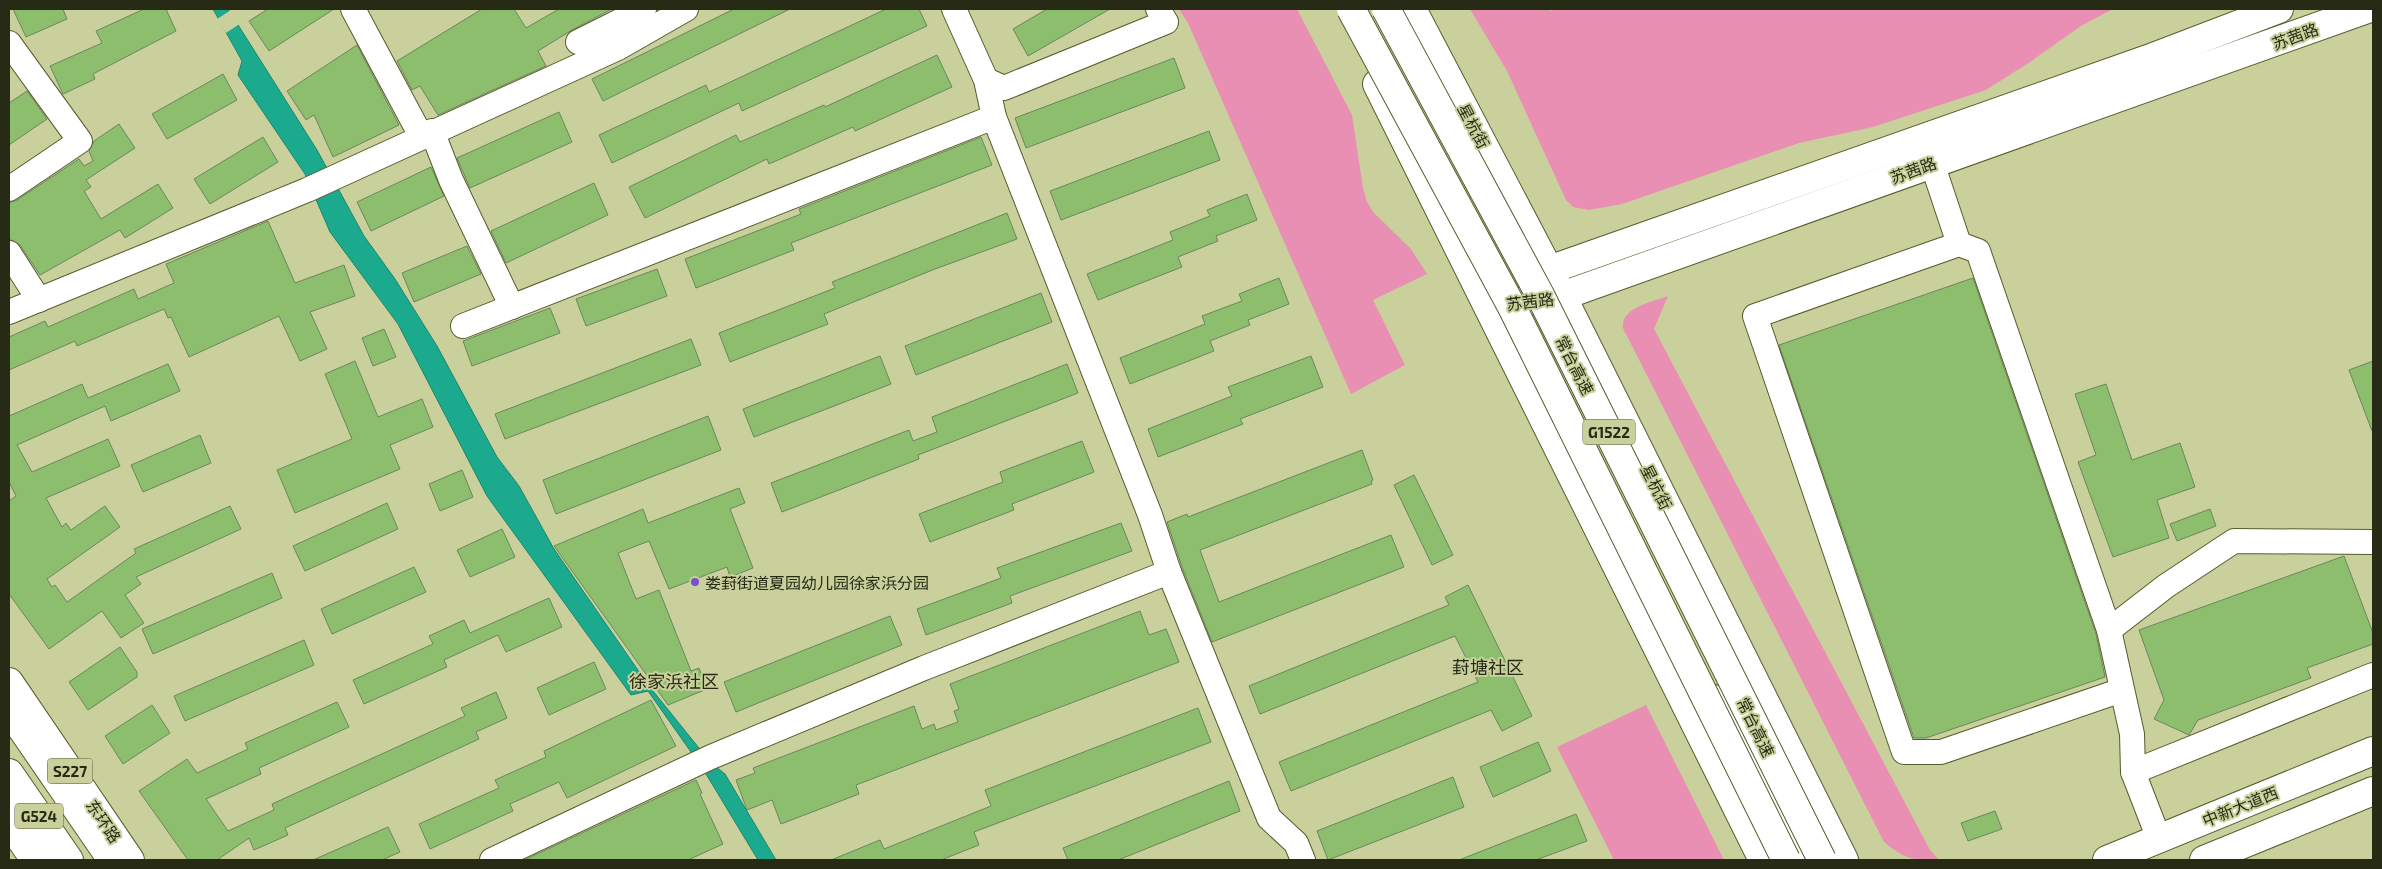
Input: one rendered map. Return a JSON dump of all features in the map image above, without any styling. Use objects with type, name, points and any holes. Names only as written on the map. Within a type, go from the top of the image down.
[{"type":"main road","points":[[1339,9],[1489,306],[1763,860]]},
{"type":"main road","name":"常台高速","points":[[1351,9],[1512,307],[1786,860]]},
{"type":"main road","name":"常台高速","points":[[1386,9],[1540,295],[1822,860]]},
{"type":"main road","name":"星杭街","points":[[1412,9],[1549,270],[1844,860]]},
{"type":"main road","name":"苏茜路","points":[[1489,306],[1549,270],[2139,62],[2279,9]]},
{"type":"main road","name":"苏茜路","points":[[1489,306],[1562,296],[1932,163],[2171,81],[2367,9]]},
{"type":"main road","name":"东环路","points":[[9,682],[130,860]]},
{"type":"main road","points":[[1675,684],[1726,704],[1802,860]]},
{"type":"main road","name":"G524","points":[[9,710],[112,860]]},
{"type":"main road","name":"中新大道西","points":[[2107,860],[2373,751]]},
{"type":"main road","name":"G524","points":[[9,773],[69,860]]},
{"type":"main road","points":[[2204,860],[2373,791]]},
{"type":"main road","points":[[9,797],[52,860]]},
{"type":"main road","points":[[9,822],[35,860]]},
{"type":"street","points":[[353,9],[427,134],[512,307]]},
{"type":"street","points":[[578,42],[644,9]]},
{"type":"street","points":[[9,312],[306,190],[618,48],[686,9]]},
{"type":"street","points":[[954,9],[986,80],[994,117],[1150,515],[1169,572],[1269,818],[1296,843],[1303,860]]},
{"type":"street","points":[[986,80],[1004,88],[1166,22],[1158,9]]},
{"type":"street","points":[[9,43],[80,141],[9,189]]},
{"type":"street","points":[[463,326],[994,117]]},
{"type":"street","points":[[1932,163],[1959,244]]},
{"type":"street","points":[[2122,690],[1941,752],[1904,752],[1755,316],[1959,244],[1978,250],[2109,630],[2132,734],[2133,772],[2159,839]]},
{"type":"street","points":[[9,253],[39,300]]},
{"type":"street","points":[[2109,630],[2166,586],[2234,541],[2373,542]]},
{"type":"street","points":[[492,860],[702,761],[924,668],[1169,572]]},
{"type":"street","points":[[2133,772],[2373,675]]},
{"type":"shaded area","points":[[1179,9],[1297,9],[1352,115],[1363,188],[1367,202],[1374,213],[1411,249],[1427,274],[1373,300],[1405,365],[1351,394],[1188,23]]},
{"type":"shaded area","points":[[1470,9],[1549,9],[1550,11],[1557,9],[2111,10],[2081,26],[1986,90],[1873,127],[1799,143],[1622,204],[1589,210],[1573,207],[1566,200],[1507,71]]},
{"type":"shaded area","points":[[1668,296],[1654,329],[1930,850],[1939,860],[1910,858],[1884,842],[1624,331],[1623,324],[1625,318],[1634,309]]},
{"type":"shaded area","points":[[1646,705],[1724,860],[1614,860],[1557,747]]},
{"type":"water","points":[[213,9],[228,9],[317,150],[364,236],[395,279],[437,346],[497,457],[519,486],[554,549],[649,686],[711,763],[725,774],[776,860],[758,860],[703,769],[648,691],[631,695],[487,496],[398,324],[330,232],[305,174],[238,75],[242,61]]},
{"type":"pier","points":[[231,10],[241,23],[226,33],[217,19]]},
{"type":"building","points":[[13,9],[63,9],[67,19],[26,37]]},
{"type":"building","points":[[144,9],[166,9],[176,31],[93,74],[95,79],[63,94],[50,66],[102,43],[96,31]]},
{"type":"building","points":[[268,9],[334,9],[269,51],[249,21]]},
{"type":"building","points":[[482,9],[514,9],[526,28],[559,9],[612,9],[538,51],[546,66],[438,115],[420,86],[412,90],[397,61]]},
{"type":"building","points":[[734,9],[790,9],[603,101],[592,79]]},
{"type":"building","points":[[886,9],[919,9],[927,26],[742,111],[739,103],[612,163],[599,135],[706,85],[709,92]]},
{"type":"building","points":[[1047,9],[1110,9],[1028,56],[1013,29]]},
{"type":"building","points":[[357,45],[399,125],[333,157],[314,115],[306,120],[287,91]]},
{"type":"building","points":[[937,55],[952,87],[855,131],[853,127],[769,164],[767,159],[645,218],[629,187],[736,135],[740,142],[824,105],[825,107]]},
{"type":"building","points":[[1174,58],[1185,88],[1026,148],[1015,118]]},
{"type":"building","points":[[223,74],[237,100],[167,139],[152,114]]},
{"type":"building","points":[[27,91],[47,119],[9,145],[9,103]]},
{"type":"building","points":[[559,112],[572,142],[470,188],[457,158]]},
{"type":"building","points":[[119,124],[135,148],[86,180],[91,187],[84,191],[101,219],[158,184],[173,208],[125,238],[120,230],[40,275],[20,245],[9,239],[9,203],[17,200],[79,159],[84,166],[93,161],[89,151],[94,141]]},
{"type":"building","points":[[1209,131],[1220,160],[1061,220],[1050,191]]},
{"type":"building","points":[[263,137],[278,162],[210,204],[194,179]]},
{"type":"building","points":[[981,137],[992,165],[791,243],[794,250],[696,288],[685,259],[801,214],[799,209]]},
{"type":"building","points":[[431,167],[444,196],[371,231],[357,202]]},
{"type":"building","points":[[594,183],[608,215],[506,263],[491,231]]},
{"type":"building","points":[[1247,194],[1257,220],[1216,236],[1218,241],[1178,257],[1182,267],[1098,300],[1087,274],[1173,240],[1170,232],[1210,216],[1207,210]]},
{"type":"building","points":[[1007,213],[1017,239],[935,269],[824,314],[828,324],[730,362],[719,333],[835,288],[832,282]]},
{"type":"building","points":[[268,221],[295,283],[344,265],[355,296],[310,312],[327,349],[300,361],[279,316],[189,357],[171,317],[168,318],[164,309],[77,346],[75,341],[9,370],[9,337],[45,321],[48,327],[134,289],[138,299],[174,283],[166,264]]},
{"type":"building","points":[[467,246],[481,274],[414,302],[402,273]]},
{"type":"building","points":[[657,269],[667,296],[586,326],[576,299]]},
{"type":"building","points":[[1279,278],[1289,304],[1248,320],[1250,325],[1210,341],[1214,351],[1130,384],[1120,358],[1205,324],[1202,316],[1242,301],[1239,294]]},
{"type":"building","points":[[1973,278],[2096,634],[2105,677],[1926,738],[1914,738],[1779,345]]},
{"type":"building","points":[[1041,293],[1052,322],[916,375],[905,346]]},
{"type":"building","points":[[550,308],[560,333],[472,366],[463,341]]},
{"type":"building","points":[[384,329],[396,357],[373,366],[362,338]]},
{"type":"building","points":[[691,339],[701,365],[505,439],[495,414]]},
{"type":"building","points":[[880,356],[891,384],[754,437],[743,409]]},
{"type":"building","points":[[1311,356],[1323,387],[1240,419],[1243,424],[1158,457],[1148,429],[1232,396],[1228,387]]},
{"type":"building","points":[[355,361],[378,417],[422,399],[433,427],[390,445],[400,469],[295,513],[277,470],[352,439],[325,374]]},
{"type":"building","points":[[2373,361],[2373,431],[2372,431],[2349,370]]},
{"type":"building","points":[[168,364],[180,391],[111,421],[105,406],[17,445],[32,472],[108,439],[120,466],[46,498],[62,527],[66,523],[71,530],[105,506],[120,527],[47,579],[52,587],[55,585],[67,602],[136,553],[134,549],[230,506],[241,529],[136,577],[141,584],[125,595],[144,623],[121,638],[102,611],[49,649],[9,594],[9,501],[16,496],[9,482],[9,416],[82,384],[88,398]]},
{"type":"building","points":[[1067,364],[1078,393],[918,455],[919,459],[782,512],[771,483],[909,430],[913,441],[937,432],[932,417]]},
{"type":"building","points":[[2106,384],[2132,460],[2180,443],[2195,487],[2157,500],[2169,538],[2113,557],[2078,462],[2096,455],[2075,394]]},
{"type":"building","points":[[708,416],[721,450],[556,514],[543,480]]},
{"type":"building","points":[[200,435],[211,463],[143,492],[131,465]]},
{"type":"building","points":[[1082,441],[1094,472],[1012,504],[1014,510],[930,542],[919,514],[1003,482],[1000,472]]},
{"type":"building","points":[[1362,450],[1373,480],[1371,481],[1372,484],[1200,550],[1219,602],[1391,535],[1404,567],[1212,642],[1182,567],[1167,522],[1187,514],[1188,517]]},
{"type":"building","points":[[462,470],[473,497],[440,511],[429,484]]},
{"type":"building","points":[[1414,475],[1453,555],[1432,565],[1394,485]]},
{"type":"building","points":[[739,488],[745,503],[730,509],[753,568],[730,577],[727,567],[669,589],[649,541],[618,553],[636,599],[659,590],[691,671],[699,668],[707,689],[668,705],[554,546],[643,509],[648,523]]},
{"type":"building","points":[[387,503],[398,529],[305,571],[293,546]]},
{"type":"building","points":[[2210,509],[2216,526],[2177,541],[2170,524]]},
{"type":"building","points":[[1121,523],[1132,551],[1010,596],[1012,603],[926,635],[917,609],[1001,578],[997,568]]},
{"type":"building","points":[[502,529],[515,557],[470,577],[457,550]]},
{"type":"building","points":[[2344,556],[2373,633],[2373,644],[2307,668],[2311,678],[2198,720],[2189,735],[2154,719],[2164,700],[2139,630]]},
{"type":"building","points":[[414,567],[426,592],[332,634],[321,609]]},
{"type":"building","points":[[272,573],[282,598],[153,654],[142,629]]},
{"type":"building","points":[[1468,585],[1532,716],[1502,731],[1491,710],[1291,791],[1279,762],[1478,682],[1455,636],[1260,714],[1249,686],[1449,605],[1445,597]]},
{"type":"building","points":[[549,598],[562,627],[506,652],[498,635],[444,660],[447,667],[364,704],[353,680],[433,644],[429,636],[464,620],[470,633]]},
{"type":"building","points":[[1140,611],[1149,635],[1166,629],[1179,662],[856,785],[859,794],[781,824],[772,800],[747,810],[736,780],[755,773],[753,768],[914,706],[922,729],[934,724],[936,730],[958,722],[954,711],[959,709],[950,684]]},
{"type":"building","points":[[890,616],[902,645],[736,712],[724,682]]},
{"type":"building","points":[[304,640],[314,665],[185,721],[174,696]]},
{"type":"building","points":[[120,647],[137,672],[137,677],[88,710],[69,682]]},
{"type":"building","points":[[594,662],[606,689],[549,715],[537,688]]},
{"type":"building","points":[[496,692],[507,718],[476,732],[479,739],[285,828],[288,835],[254,850],[249,838],[217,860],[188,860],[139,791],[187,759],[197,773],[248,749],[245,743],[337,702],[349,727],[259,768],[261,774],[206,799],[228,831],[274,810],[272,804],[465,716],[461,708]]},
{"type":"building","points":[[651,700],[676,746],[567,798],[559,782],[510,804],[513,811],[430,849],[419,824],[499,788],[495,780],[546,757],[544,751]]},
{"type":"building","points":[[152,705],[170,733],[123,764],[105,736]]},
{"type":"building","points":[[1198,708],[1211,742],[974,832],[979,845],[941,860],[831,860],[880,840],[884,849],[991,806],[985,790]]},
{"type":"building","points":[[1538,742],[1551,771],[1493,797],[1480,767]]},
{"type":"building","points":[[1453,777],[1464,807],[1328,860],[1317,831]]},
{"type":"building","points":[[696,780],[702,793],[700,794],[723,844],[688,860],[524,860]]},
{"type":"building","points":[[1229,781],[1240,811],[1118,860],[1068,860],[1063,848]]},
{"type":"building","points":[[1995,811],[2002,829],[1968,841],[1961,823]]},
{"type":"building","points":[[1576,814],[1587,841],[1536,860],[1459,860]]},
{"type":"building","points":[[388,827],[400,852],[382,860],[313,860]]},
{"type":"place","name":"娄葑街道夏园幼儿园徐家浜分园","points":[[695,582]]},
{"type":"district","name":"葑塘社区","points":[[1488,667]]},
{"type":"district","name":"徐家浜社区","points":[[674,681]]}]
